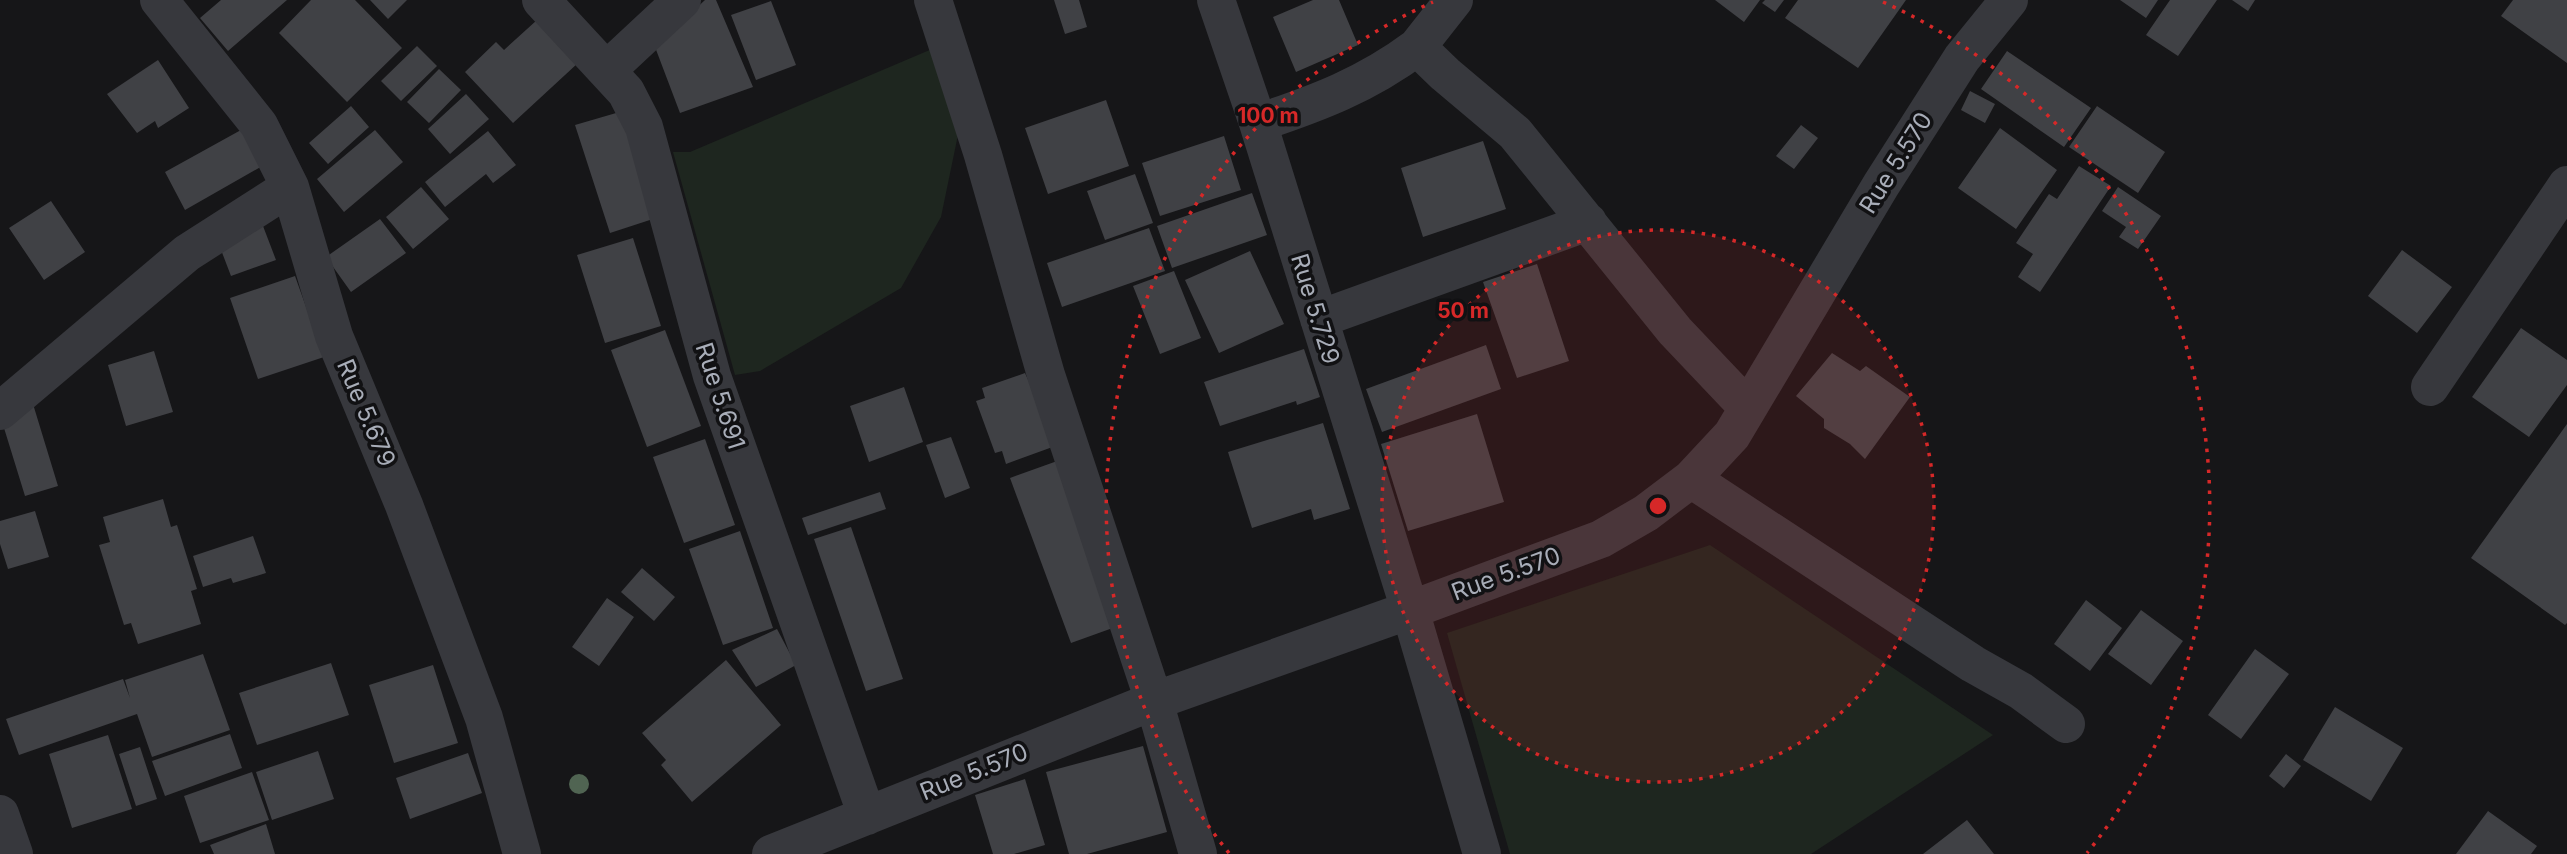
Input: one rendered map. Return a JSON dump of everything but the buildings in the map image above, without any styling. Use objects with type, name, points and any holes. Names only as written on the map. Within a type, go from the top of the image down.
[{"type":"street","name":"Rue 5.679","points":[[159,0],[259,125],[290,187],[334,336],[404,505],[484,718],[522,854]]},
{"type":"street","name":"Rue 5.691","points":[[541,0],[626,92],[644,127],[712,376],[855,832]]},
{"type":"street","points":[[607,71],[682,0]]},
{"type":"street","points":[[933,0],[983,155],[1046,375],[1154,701],[1198,854]]},
{"type":"street","points":[[1258,123],[1348,90],[1385,71],[1417,47],[1454,0]]},
{"type":"street","name":"Rue 5.570","points":[[771,854],[855,832],[1154,701],[1601,539],[1646,513],[1691,479],[1732,435],[1881,185],[1947,81],[2009,0]]},
{"type":"street","name":"Rue 5.729","points":[[1217,4],[1258,123],[1410,610],[1482,854]]},
{"type":"street","points":[[1417,47],[1515,133],[1675,331],[1748,408]]},
{"type":"street","points":[[2430,387],[2567,185]]},
{"type":"street","points":[[0,411],[187,253],[290,187]]},
{"type":"street","points":[[1319,319],[1588,222]]},
{"type":"street","points":[[1691,479],[1973,664],[2021,691],[2066,724]]},
{"type":"street","points":[[0,814],[14,854]]},
{"type":"shaded area","points":[[932,49],[959,130],[941,217],[901,288],[760,371],[735,375],[673,152],[690,152]]},
{"type":"shaded area","points":[[1710,545],[1993,735],[1811,854],[1510,854],[1447,633]]}]
